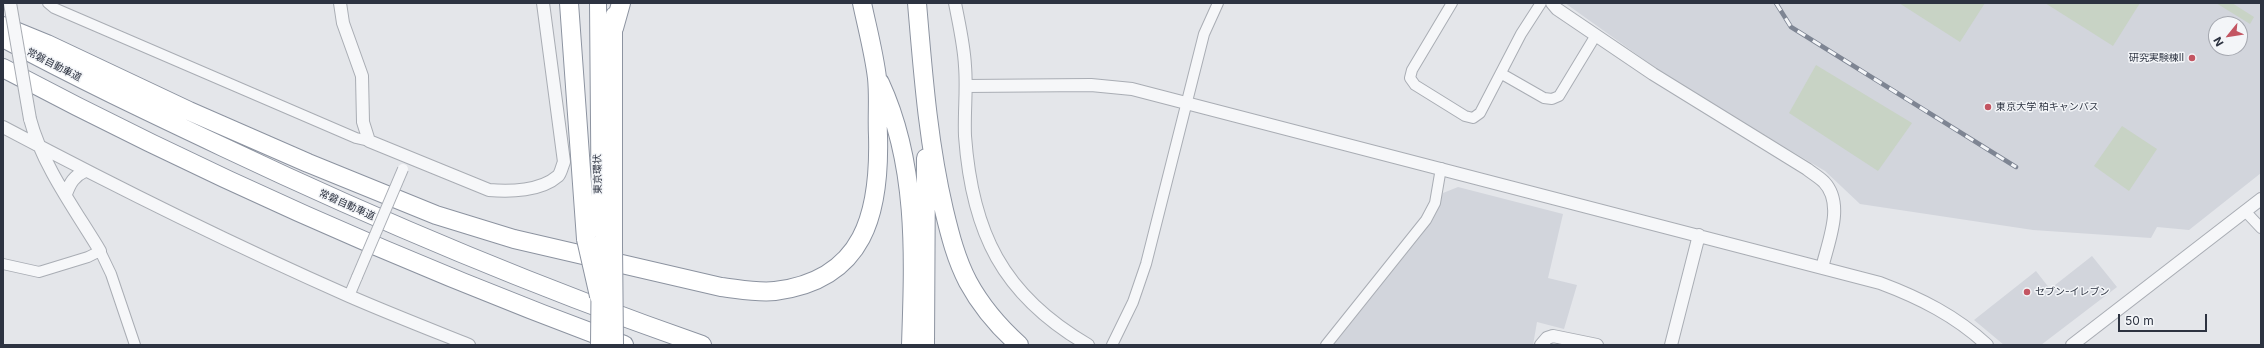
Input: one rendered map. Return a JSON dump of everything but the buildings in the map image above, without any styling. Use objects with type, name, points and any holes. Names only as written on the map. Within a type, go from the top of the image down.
[{"type":"highway","points":[[569,3],[600,243],[599,345]]},
{"type":"highway","name":"東京環状","points":[[598,3],[600,243],[615,345]]},
{"type":"highway","name":"東京環状","points":[[600,243],[614,28],[614,3]]},
{"type":"highway","points":[[614,28],[621,3]]},
{"type":"highway","points":[[3,26],[47,44],[189,111],[308,163],[436,215],[514,239],[721,287],[755,292],[791,288],[823,276],[839,265],[861,238],[874,204],[879,168],[877,77],[862,3]]},
{"type":"highway","points":[[917,3],[927,121],[925,345]]},
{"type":"highway","name":"常磐自動車道","points":[[3,38],[188,131],[307,187],[419,236],[550,289],[702,345]]},
{"type":"highway","points":[[3,68],[173,154],[292,209],[414,263],[624,345]]},
{"type":"highway","points":[[877,77],[891,107],[899,134],[909,182],[911,218],[911,345]]},
{"type":"highway","points":[[927,121],[941,195],[957,256],[968,282],[981,302],[994,320],[1019,345]]},
{"type":"street","points":[[10,3],[34,135],[66,194],[100,251],[111,274],[135,345]]},
{"type":"street","points":[[48,3],[54,8],[136,44],[356,138],[369,141],[405,164],[489,190],[510,192],[537,185],[559,176],[564,162],[543,3]]},
{"type":"street","points":[[340,3],[343,23],[362,76],[363,122],[369,141]]},
{"type":"street","points":[[955,3],[965,60],[965,135],[969,172],[976,210],[992,250],[1018,288],[1055,324],[1088,345]]},
{"type":"street","points":[[1112,345],[1133,302],[1146,264],[1204,34],[1218,3]]},
{"type":"street","points":[[1452,3],[1412,70],[1410,78],[1412,81],[1465,116],[1473,118],[1480,113],[1502,74],[1521,34],[1541,3]]},
{"type":"street","points":[[1552,3],[1653,74],[1807,169],[1824,183],[1832,194],[1835,206],[1822,268]]},
{"type":"street","points":[[1502,74],[1544,98],[1552,99],[1559,96],[1596,35]]},
{"type":"street","points":[[966,86],[1091,85],[1132,89],[1880,282],[1923,300],[1960,322],[1987,345]]},
{"type":"street","points":[[3,127],[41,149],[85,171],[349,296],[469,345]]},
{"type":"street","points":[[349,296],[405,164]]},
{"type":"street","points":[[1326,345],[1426,220],[1435,203],[1441,168]]},
{"type":"street","points":[[66,194],[70,182],[78,174],[85,171]]},
{"type":"street","points":[[2072,345],[2261,199]]},
{"type":"street","points":[[2245,211],[2261,228]]},
{"type":"street","points":[[1671,345],[1699,235]]},
{"type":"street","points":[[3,264],[39,272],[88,258],[100,251]]},
{"type":"street","points":[[1541,345],[1546,338],[1553,336],[1597,345]]},
{"type":"shaded area","name":"東京大学 柏キャンパス","points":[[1565,3],[2261,3],[2261,173],[2189,230],[2157,227],[2151,238],[2033,230],[1860,204],[1825,171],[1678,84]]},
{"type":"shaded area","points":[[1458,187],[1563,214],[1548,278],[1577,285],[1564,329],[1537,322],[1533,345],[1333,345],[1420,237],[1433,219],[1443,193]]},
{"type":"shaded area","points":[[2092,256],[2117,287],[2041,345],[2004,345],[1974,320],[2036,271],[2050,289]]},
{"type":"green space","points":[[1899,3],[1985,3],[1960,42]]},
{"type":"green space","points":[[2045,3],[2140,3],[2113,46]]},
{"type":"green space","points":[[2216,3],[2232,3],[2254,17],[2250,24],[2248,23],[2248,16],[2237,16]]},
{"type":"green space","points":[[1816,65],[1912,123],[1878,171],[1789,113]]},
{"type":"green space","points":[[2122,126],[2157,149],[2129,191],[2094,166]]},
{"type":"railway","points":[[1776,3],[1791,27],[2016,167]]},
{"type":"place","name":"研究実験棟Ⅱ","points":[[2192,58]]},
{"type":"place","name":"東京大学 柏キャンパス","points":[[1988,107]]},
{"type":"place","name":"セブン-イレブン","points":[[2027,292]]}]
